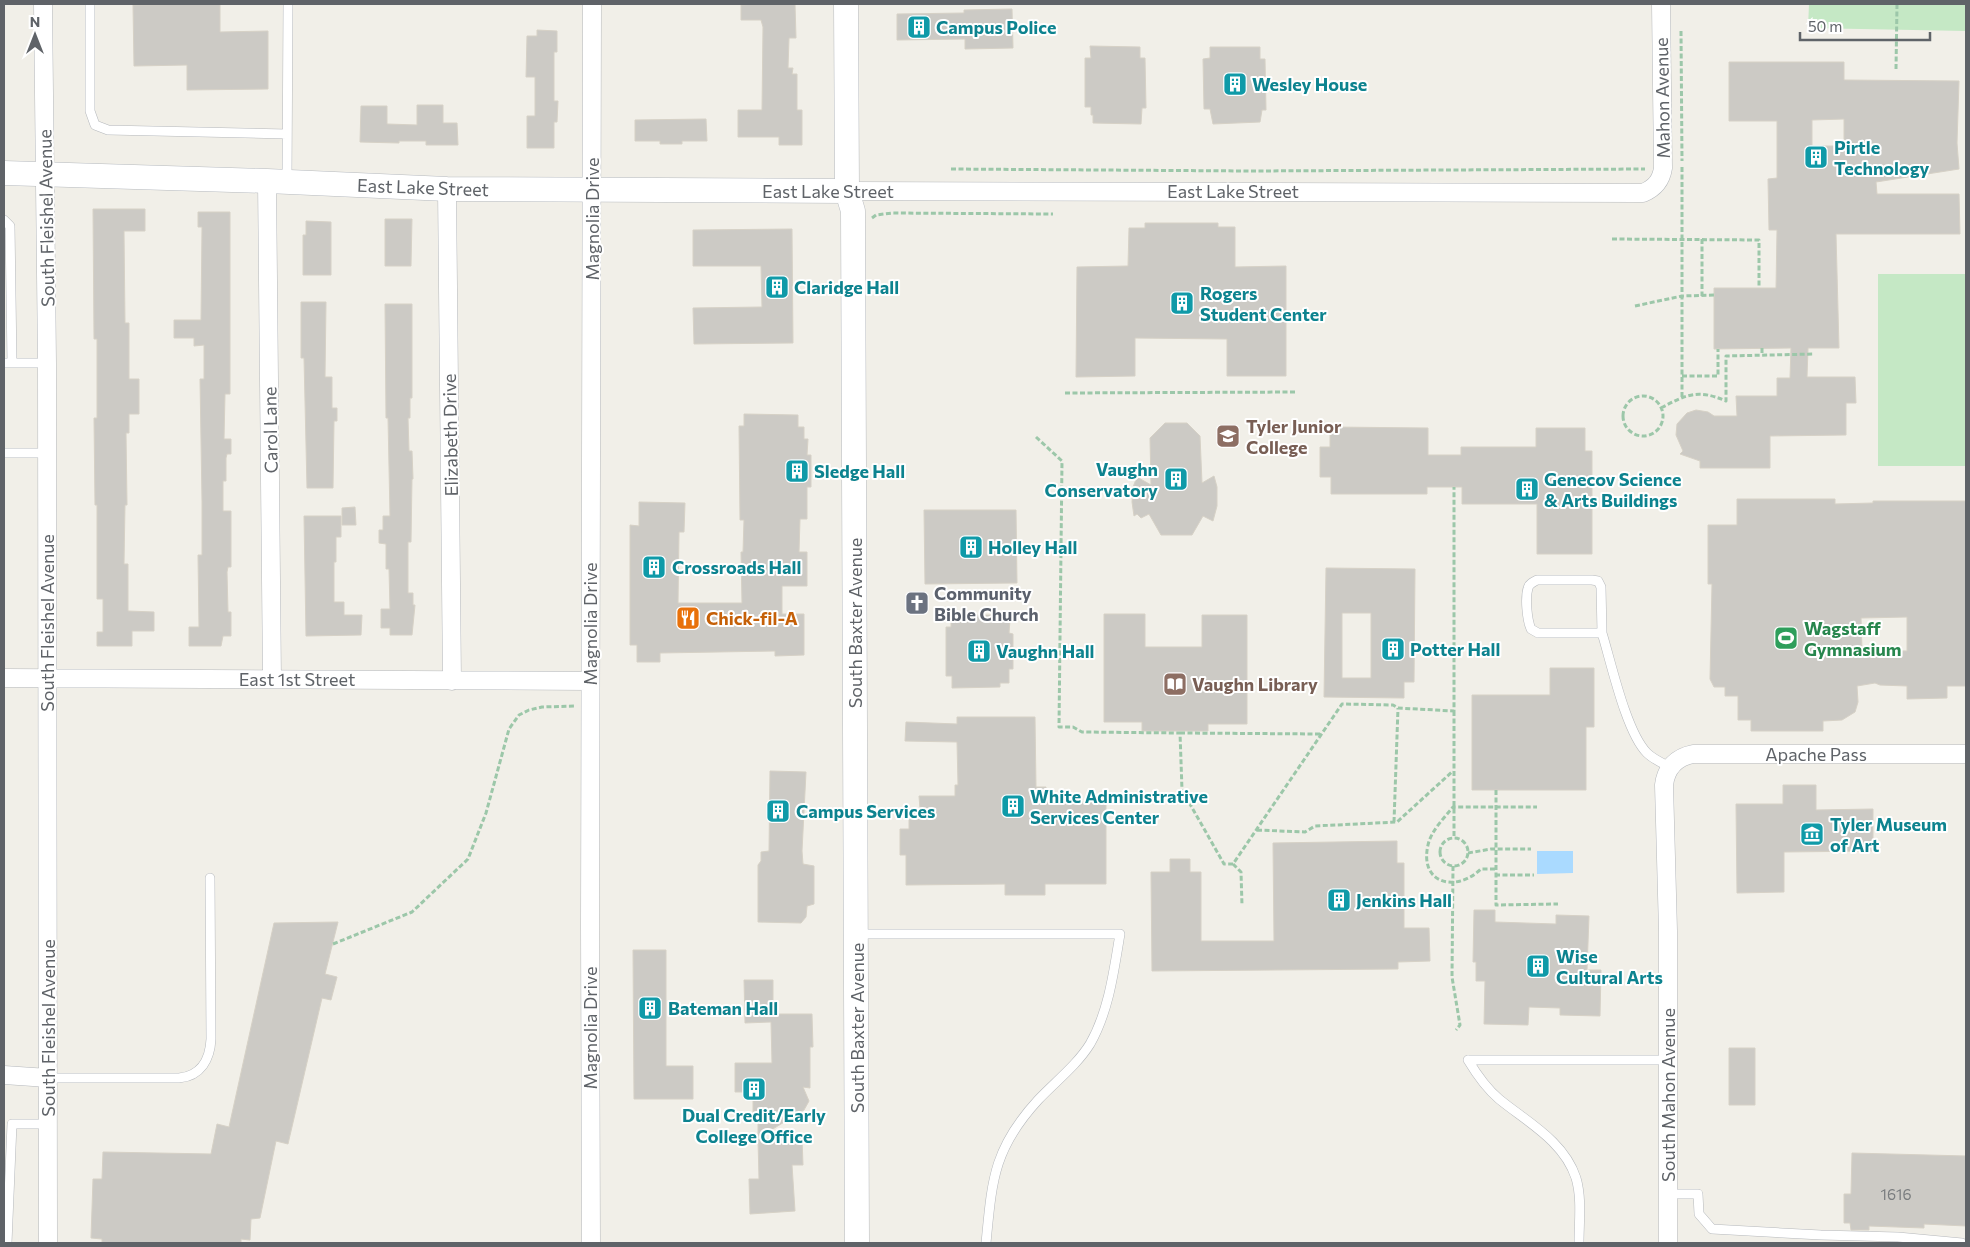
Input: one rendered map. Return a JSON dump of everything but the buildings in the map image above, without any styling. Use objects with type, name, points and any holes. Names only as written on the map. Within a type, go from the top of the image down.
[{"type":"street","name":"South Fleishel Avenue","points":[[43,4],[47,363],[48,1243]]},
{"type":"street","name":"Magnolia Drive","points":[[592,4],[590,680],[592,1243]]},
{"type":"street","name":"South Baxter Avenue","points":[[846,4],[847,191],[853,211],[858,1243]]},
{"type":"street","name":"Mahon Avenue","points":[[1651,189],[1659,181],[1663,168],[1661,4]]},
{"type":"street","name":"East Lake Street","points":[[4,173],[277,181],[447,189],[1612,193],[1643,193],[1651,189]]},
{"type":"street","name":"Carol Lane","points":[[272,679],[277,181]]},
{"type":"street","name":"Elizabeth Drive","points":[[447,189],[452,680]]},
{"type":"street","name":"East 1st Street","points":[[4,678],[590,680]]},
{"type":"street","name":"Apache Pass","points":[[1670,768],[1681,757],[1693,754],[1966,754]]},
{"type":"street","name":"South Mahon Avenue","points":[[1668,1243],[1668,931],[1664,784],[1666,773],[1670,768]]},
{"type":"street","points":[[4,1075],[48,1078]]},
{"type":"lane","points":[[90,4],[90,111],[95,125],[108,130],[287,134]]},
{"type":"lane","points":[[277,181],[287,134],[288,4]]},
{"type":"lane","points":[[4,220],[10,226],[8,363],[47,363]]},
{"type":"lane","points":[[4,453],[47,453]]},
{"type":"lane","points":[[1602,633],[1538,633],[1531,629],[1528,621],[1528,588],[1530,584],[1537,580],[1592,580],[1598,582],[1601,587],[1602,633],[1628,719],[1636,739],[1647,753],[1670,768]]},
{"type":"lane","points":[[48,1078],[187,1078],[203,1066],[208,1058],[210,1048],[210,878]]},
{"type":"lane","points":[[856,934],[1120,934],[1109,992],[1100,1022],[1090,1044],[1024,1116],[1012,1133],[998,1161],[991,1188],[986,1243]]},
{"type":"lane","points":[[1578,1243],[1579,1211],[1577,1180],[1568,1161],[1546,1135],[1498,1098],[1486,1086],[1468,1060],[1668,1060]]},
{"type":"lane","points":[[7,1243],[12,1124],[48,1124]]},
{"type":"lane","points":[[1668,1194],[1698,1194],[1699,1214],[1712,1229],[1898,1237],[1962,1243]]},
{"type":"path","points":[[1896,69],[1897,4]]},
{"type":"path","points":[[1681,31],[1682,397]]},
{"type":"path","points":[[951,170],[1638,170],[1663,168]]},
{"type":"path","points":[[870,224],[876,215],[892,213],[1053,214]]},
{"type":"path","points":[[1612,238],[1759,240],[1759,288]]},
{"type":"path","points":[[1702,238],[1702,296]]},
{"type":"path","points":[[1635,306],[1682,296],[1714,295]]},
{"type":"path","points":[[1762,348],[1762,355]]},
{"type":"path","points":[[1682,376],[1718,376],[1718,349]]},
{"type":"path","points":[[1661,408],[1682,397],[1698,394],[1712,396],[1726,402],[1726,356],[1814,354]]},
{"type":"path","points":[[1065,393],[1297,392]]},
{"type":"path","points":[[1641,396],[1653,399],[1661,408],[1663,420],[1661,426],[1652,434],[1640,436],[1629,430],[1624,412],[1635,398],[1641,396]]},
{"type":"path","points":[[1036,437],[1062,461],[1059,727],[1073,727],[1082,732],[1322,734]]},
{"type":"path","points":[[1454,487],[1454,838]]},
{"type":"path","points":[[1233,864],[1342,704],[1393,704],[1398,708],[1454,711]]},
{"type":"path","points":[[333,944],[412,912],[468,859],[486,813],[509,729],[519,715],[542,706],[590,706]]},
{"type":"path","points":[[1394,822],[1398,708]]},
{"type":"path","points":[[1180,732],[1182,790],[1224,864],[1233,864],[1241,872],[1242,905]]},
{"type":"path","points":[[1256,830],[1305,832],[1315,826],[1397,822],[1453,771]]},
{"type":"path","points":[[1496,790],[1496,905],[1558,904]]},
{"type":"path","points":[[1453,807],[1537,807]]},
{"type":"path","points":[[1453,807],[1430,838],[1426,859],[1433,875],[1446,882],[1453,883],[1466,880],[1480,869],[1495,869]]},
{"type":"path","points":[[1454,838],[1466,844],[1468,853],[1465,861],[1458,866],[1445,863],[1440,852],[1446,841],[1454,838]]},
{"type":"path","points":[[1468,853],[1495,849],[1531,849]]},
{"type":"path","points":[[1453,866],[1452,977],[1460,1025],[1456,1030]]},
{"type":"path","points":[[1495,875],[1534,875]]},
{"type":"green space","points":[[1809,4],[1966,4],[1966,31],[1808,28]]},
{"type":"green space","points":[[1878,274],[1966,274],[1966,466],[1878,466]]},
{"type":"water","points":[[1537,851],[1573,851],[1573,873],[1537,874]]},
{"type":"place","name":"Campus Police","points":[[919,27]]},
{"type":"place","name":"Wesley House","points":[[1235,84]]},
{"type":"place","name":"Pirtle Technology","points":[[1816,157]]},
{"type":"place","name":"Claridge Hall","points":[[777,287]]},
{"type":"place","name":"Rogers Student Center","points":[[1182,303]]},
{"type":"place","name":"Tyler Junior College","points":[[1228,436]]},
{"type":"place","name":"Sledge Hall","points":[[797,471]]},
{"type":"place","name":"Vaughn Conservatory","points":[[1176,479]]},
{"type":"place","name":"Genecov Science & Arts Buildings","points":[[1527,489]]},
{"type":"place","name":"Holley Hall","points":[[971,547]]},
{"type":"place","name":"Crossroads Hall","points":[[654,567]]},
{"type":"place","name":"Community Bible Church","points":[[917,603]]},
{"type":"place","name":"Chick-fil-A","points":[[688,618]]},
{"type":"place","name":"Wagstaff Gymnasium","points":[[1786,638]]},
{"type":"place","name":"Potter Hall","points":[[1393,649]]},
{"type":"place","name":"Vaughn Hall","points":[[979,651]]},
{"type":"place","name":"Vaughn Library","points":[[1175,684]]},
{"type":"place","name":"White Administrative Services Center","points":[[1013,806]]},
{"type":"place","name":"Campus Services","points":[[778,811]]},
{"type":"place","name":"Tyler Museum of Art","points":[[1812,834]]},
{"type":"place","name":"Jenkins Hall","points":[[1339,900]]},
{"type":"place","name":"Wise Cultural Arts","points":[[1538,966]]},
{"type":"place","name":"Bateman Hall","points":[[650,1008]]},
{"type":"place","name":"Dual Credit/Early College Office","points":[[754,1089]]}]
